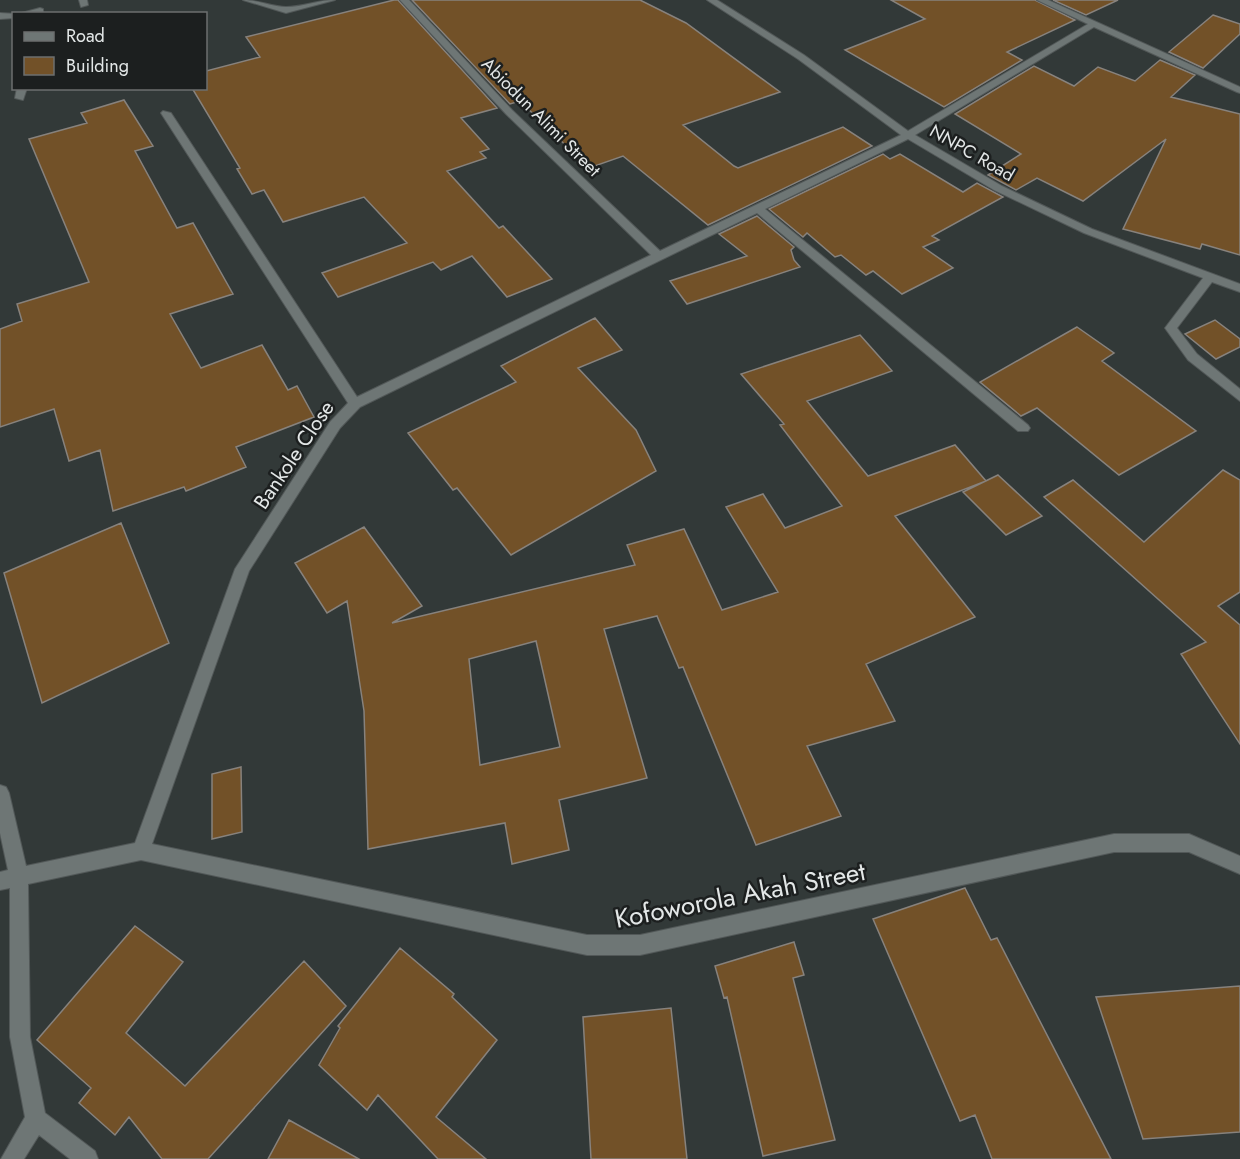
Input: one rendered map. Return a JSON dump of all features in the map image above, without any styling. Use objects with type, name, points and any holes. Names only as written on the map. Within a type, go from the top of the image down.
[{"type":"street","points":[[40,12],[42,0]]},
{"type":"street","points":[[247,0],[286,10],[331,0]]},
{"type":"street","name":"Abiodun Alimi Street","points":[[404,0],[509,112],[657,255]]},
{"type":"street","name":"NNPC Road","points":[[711,0],[791,50],[908,135],[998,188],[1088,231],[1240,288]]},
{"type":"street","points":[[1041,0],[1240,90]]},
{"type":"street","points":[[355,404],[657,255],[908,135],[1094,24]]},
{"type":"street","name":"Bankole Close","points":[[141,851],[242,569],[335,425],[355,404],[166,113]]},
{"type":"street","points":[[758,208],[1023,428]]},
{"type":"street","points":[[1210,277],[1171,328],[1177,342],[1195,360],[1240,396]]},
{"type":"street","points":[[0,793],[9,879],[20,1037],[36,1119],[87,1159]]},
{"type":"street","name":"Kofoworola Akah Street","points":[[141,851],[587,945],[616,947],[640,945],[1114,843],[1190,843],[1240,865]]},
{"type":"street","points":[[9,879],[141,851]]},
{"type":"street","points":[[12,1159],[36,1119]]},
{"type":"building","points":[[398,0],[497,108],[461,118],[489,149],[480,152],[486,158],[447,171],[499,228],[503,226],[552,279],[507,297],[472,256],[441,270],[433,262],[338,297],[322,273],[407,243],[364,197],[283,222],[264,190],[252,194],[237,169],[240,168],[193,90],[207,90],[207,71],[260,57],[246,37]]},
{"type":"building","points":[[412,0],[640,0],[686,23],[780,92],[683,125],[734,166],[738,168],[843,127],[872,146],[708,225],[623,156],[589,168],[520,101],[510,104]]},
{"type":"building","points":[[891,0],[1035,0],[1075,20],[1007,52],[1022,60],[944,107],[845,50],[925,19]]},
{"type":"building","points":[[1053,0],[1118,0],[1086,15]]},
{"type":"building","points":[[1213,15],[1240,24],[1240,34],[1203,68],[1169,52]]},
{"type":"building","points":[[1160,60],[1195,75],[1171,97],[1240,114],[1240,255],[1202,244],[1200,249],[1123,229],[1166,139],[1083,201],[1037,178],[1016,190],[988,175],[1021,154],[955,114],[1034,66],[1074,86],[1098,67],[1135,81]]},
{"type":"building","points":[[124,100],[153,146],[135,151],[177,228],[193,223],[233,294],[170,314],[201,368],[262,345],[288,390],[297,386],[314,417],[236,447],[246,467],[186,491],[184,487],[113,511],[100,450],[69,461],[54,409],[0,427],[0,329],[22,321],[17,304],[89,282],[29,139],[87,123],[81,113]]},
{"type":"building","points":[[883,154],[890,159],[900,154],[963,192],[977,183],[1003,197],[932,236],[939,240],[923,247],[953,268],[902,294],[873,271],[866,275],[841,255],[835,257],[807,233],[803,237],[769,209]]},
{"type":"building","points":[[757,216],[794,247],[791,250],[794,260],[800,267],[687,304],[670,281],[747,256],[719,234]]},
{"type":"building","points":[[595,318],[622,350],[578,368],[636,430],[656,471],[511,555],[457,488],[453,490],[408,433],[516,382],[501,366]]},
{"type":"building","points":[[1215,320],[1240,339],[1240,347],[1216,359],[1185,334]]},
{"type":"building","points":[[1077,327],[1114,353],[1102,361],[1196,431],[1119,475],[1037,408],[1021,416],[980,382]]},
{"type":"building","points":[[860,335],[892,371],[807,401],[868,476],[955,445],[986,481],[895,516],[975,617],[866,664],[895,721],[807,746],[841,816],[756,845],[683,667],[679,668],[657,616],[604,629],[647,778],[559,800],[569,850],[512,864],[505,823],[368,849],[364,711],[347,601],[327,613],[295,563],[364,527],[422,606],[392,623],[635,565],[627,545],[684,529],[722,610],[778,592],[726,507],[763,494],[785,528],[842,506],[780,425],[784,424],[741,374]],"holes":[[[536,641],[560,747],[480,765],[469,659]]]},
{"type":"building","points":[[1223,470],[1240,480],[1240,592],[1218,606],[1240,625],[1240,744],[1181,654],[1206,642],[1044,497],[1073,480],[1144,542]]},
{"type":"building","points":[[998,475],[1042,516],[1006,535],[963,492]]},
{"type":"building","points":[[121,523],[169,643],[42,703],[4,573]]},
{"type":"building","points":[[241,767],[242,832],[212,839],[212,774]]},
{"type":"building","points":[[965,888],[991,940],[997,938],[1111,1159],[992,1159],[975,1115],[960,1121],[873,919]]},
{"type":"building","points":[[135,926],[183,962],[126,1033],[185,1086],[304,961],[346,1006],[208,1159],[162,1159],[129,1117],[115,1135],[79,1103],[91,1088],[37,1040]]},
{"type":"building","points":[[794,942],[804,975],[793,978],[835,1140],[763,1156],[727,997],[724,998],[715,966]]},
{"type":"building","points":[[400,948],[454,994],[452,997],[497,1040],[436,1117],[486,1159],[438,1159],[378,1095],[367,1110],[319,1065],[340,1028],[338,1026]]},
{"type":"building","points":[[1240,986],[1240,1132],[1143,1139],[1096,997]]},
{"type":"building","points":[[671,1008],[687,1159],[591,1159],[583,1017]]},
{"type":"building","points":[[289,1120],[359,1159],[268,1159]]}]
